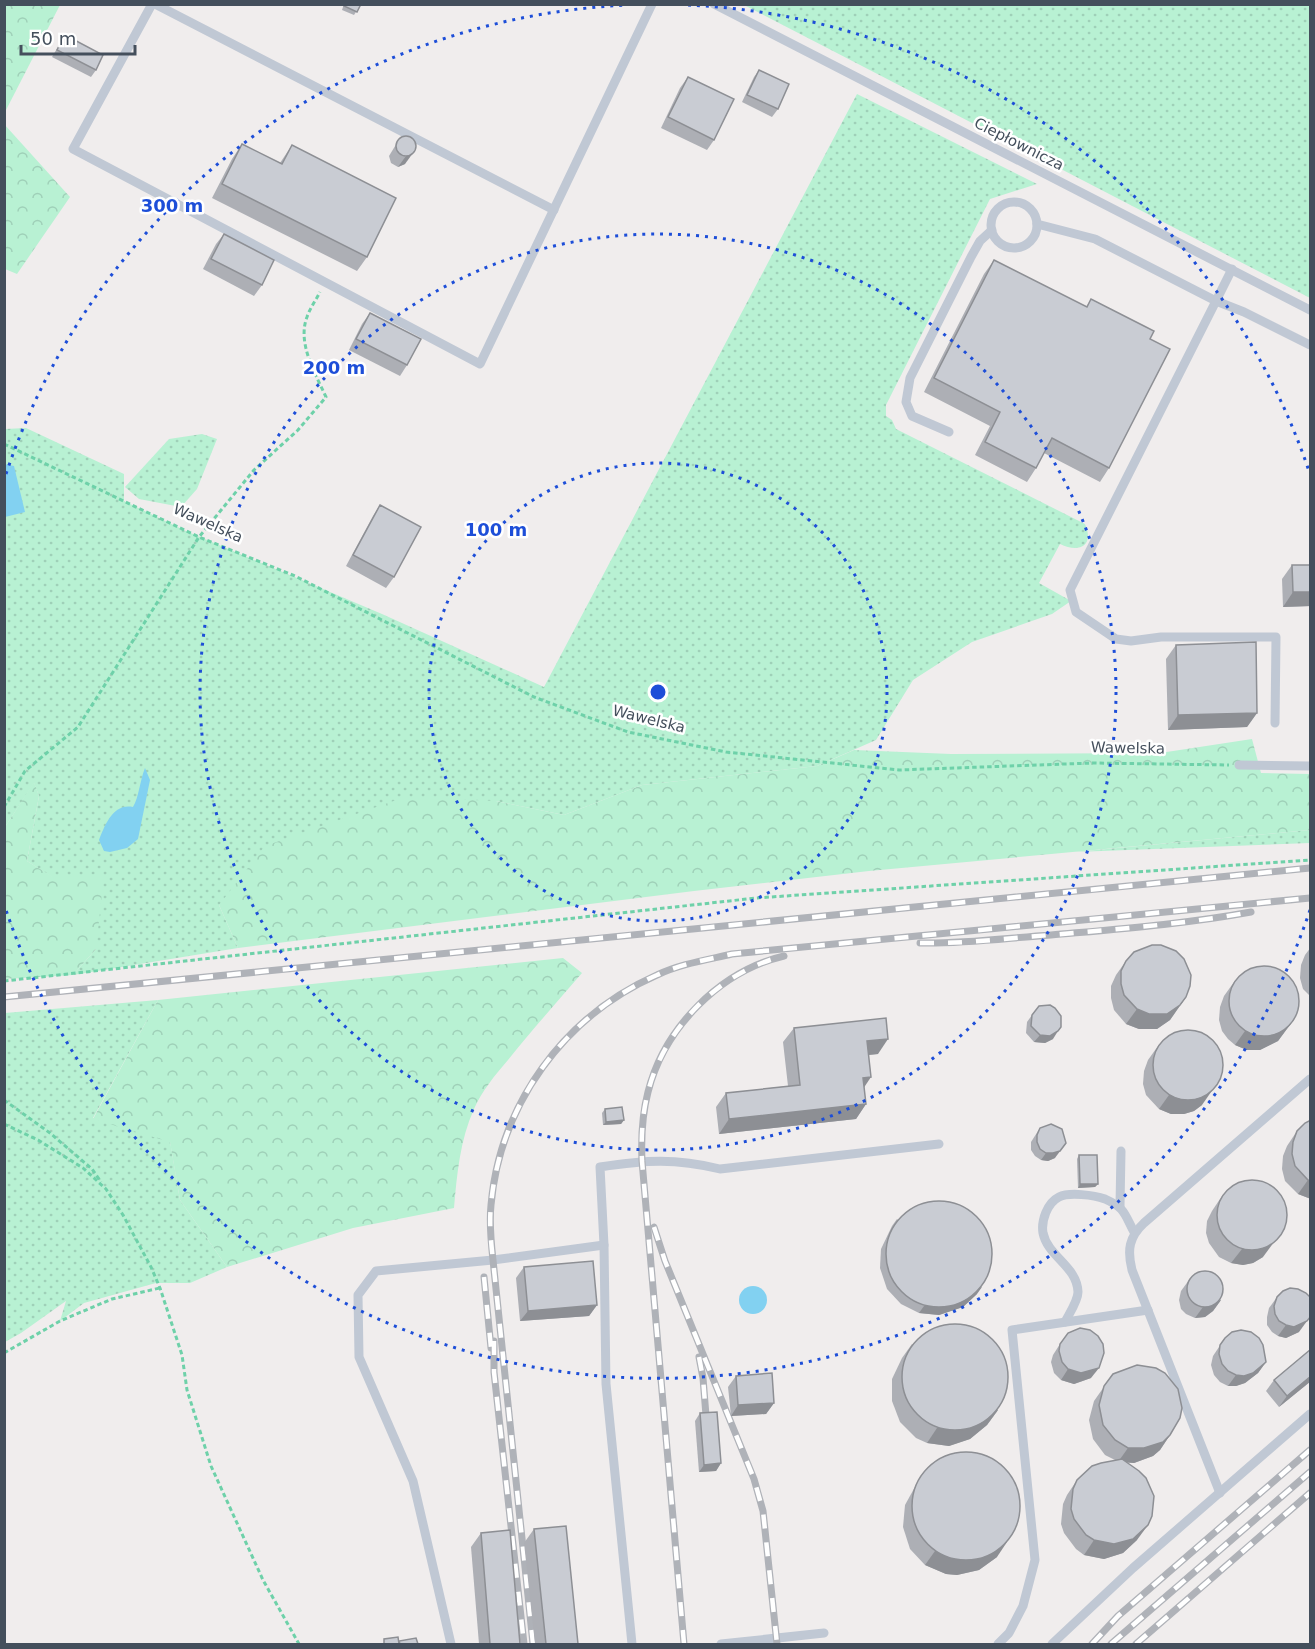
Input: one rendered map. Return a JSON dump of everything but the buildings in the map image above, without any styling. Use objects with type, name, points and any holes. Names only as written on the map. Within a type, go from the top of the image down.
[{"type":"lane","points":[[554,210],[154,4],[73,149],[480,364],[554,210],[652,4]]},
{"type":"lane","name":"Ciepłownicza","points":[[714,4],[1311,310]]},
{"type":"lane","points":[[1014,202],[1024,204],[1032,210],[1037,224],[1032,239],[1020,247],[1009,247],[1000,243],[992,230],[992,220],[996,211],[1004,204],[1014,202]]},
{"type":"lane","points":[[1037,224],[1095,238],[1216,300],[1311,345]]},
{"type":"lane","points":[[949,432],[912,416],[906,402],[910,378],[971,257],[980,241],[992,230]]},
{"type":"lane","points":[[1232,270],[1070,590],[1076,612],[1116,639],[1131,641],[1161,637],[1276,636],[1275,723]]},
{"type":"lane","points":[[1239,765],[1311,765]]},
{"type":"lane","points":[[1220,1493],[1128,1256],[1129,1245],[1134,1232],[1311,1078]]},
{"type":"lane","points":[[632,1644],[606,1384],[604,1245],[600,1167],[642,1161],[672,1160],[720,1169],[939,1144]]},
{"type":"lane","points":[[1121,1151],[1120,1206],[1134,1232]]},
{"type":"lane","points":[[1065,1322],[1078,1294],[1074,1278],[1046,1242],[1042,1221],[1049,1206],[1059,1197],[1078,1194],[1100,1197],[1120,1206]]},
{"type":"lane","points":[[451,1644],[413,1481],[359,1357],[358,1295],[376,1271],[493,1260],[604,1245]]},
{"type":"lane","points":[[998,1644],[1009,1633],[1023,1605],[1035,1560],[1012,1330],[1148,1310]]},
{"type":"lane","points":[[1052,1644],[1133,1568],[1311,1414]]},
{"type":"lane","points":[[721,1644],[824,1633]]},
{"type":"path","points":[[4,807],[25,771],[78,727],[199,537],[254,470],[298,430],[326,397],[312,367],[304,341],[306,318],[325,282]]},
{"type":"path","name":"Wawelska","points":[[4,444],[199,537],[295,576],[534,697],[628,732],[726,752],[899,770],[1093,763],[1239,765]]},
{"type":"path","points":[[4,981],[756,898],[1311,860]]},
{"type":"path","points":[[4,1101],[50,1133],[92,1169],[123,1215],[160,1288],[182,1355],[187,1390],[211,1466],[263,1580],[299,1644]]},
{"type":"path","points":[[4,1124],[65,1156],[83,1168],[106,1189]]},
{"type":"path","points":[[4,1353],[60,1321],[112,1299],[160,1288]]},
{"type":"green space","points":[[4,5],[60,5],[5,112]]},
{"type":"green space","points":[[744,5],[1310,5],[1310,298]]},
{"type":"green space","points":[[857,94],[1037,184],[990,199],[886,405],[886,416],[892,420],[896,429],[1085,524],[1088,532],[1086,543],[1078,548],[1060,544],[1039,583],[1071,601],[1052,614],[972,642],[913,680],[876,740],[817,766],[642,785],[564,815],[496,801],[219,905],[238,948],[73,975],[96,949],[52,877],[27,861],[39,796],[34,783],[5,827],[5,429],[26,428],[124,474],[124,501],[186,531],[382,614],[544,687]]},
{"type":"green space","points":[[4,124],[70,197],[17,274],[5,269]]},
{"type":"green space","points":[[202,434],[217,439],[197,489],[181,507],[139,499],[125,487],[169,439]]},
{"type":"green space","points":[[1252,739],[1261,773],[1310,774],[1310,830],[869,871],[238,948],[219,905],[265,846],[405,797],[496,801],[564,815],[642,785],[817,766],[854,750],[951,754],[1160,753]]},
{"type":"green space","points":[[34,782],[39,796],[27,861],[53,877],[104,874],[96,949],[73,975],[5,979],[5,827]]},
{"type":"green space","points":[[1310,830],[1310,843],[1075,852]]},
{"type":"green space","points":[[563,958],[582,973],[498,1071],[477,1102],[462,1145],[454,1208],[353,1228],[227,1267],[180,1200],[170,1142],[93,1119],[158,1000]]},
{"type":"green space","points":[[158,1000],[93,1118],[170,1141],[180,1200],[227,1267],[190,1283],[156,1283],[84,1303],[60,1321],[66,1301],[5,1342],[5,1013]]},
{"type":"water","points":[[4,464],[14,466],[25,512],[5,517]]},
{"type":"water","points":[[145,768],[150,780],[138,839],[127,848],[104,851],[99,840],[104,828],[111,816],[120,808],[133,807]]},
{"type":"water","points":[[753,1286],[763,1290],[767,1300],[763,1310],[753,1314],[743,1310],[739,1300],[743,1290]]},
{"type":"railway","points":[[4,997],[1310,868]]},
{"type":"railway","points":[[533,1644],[490,1212],[497,1168],[508,1132],[523,1099],[542,1068],[566,1039],[593,1014],[624,993],[657,975],[684,965],[732,954],[1310,898]]},
{"type":"railway","points":[[920,943],[969,942],[1126,928],[1251,912]]},
{"type":"railway","points":[[684,1644],[642,1161],[644,1109],[656,1068],[667,1046],[698,1006],[738,975],[784,956]]},
{"type":"railway","points":[[654,1227],[665,1261],[754,1479],[763,1511],[777,1644]]},
{"type":"railway","points":[[484,1277],[491,1348]]},
{"type":"railway","points":[[494,1341],[494,1372],[524,1644]]},
{"type":"railway","points":[[699,1357],[707,1428]]},
{"type":"railway","points":[[1092,1644],[1118,1616],[1310,1450]]},
{"type":"railway","points":[[1111,1644],[1310,1472]]},
{"type":"railway","points":[[1136,1644],[1310,1493]]}]
